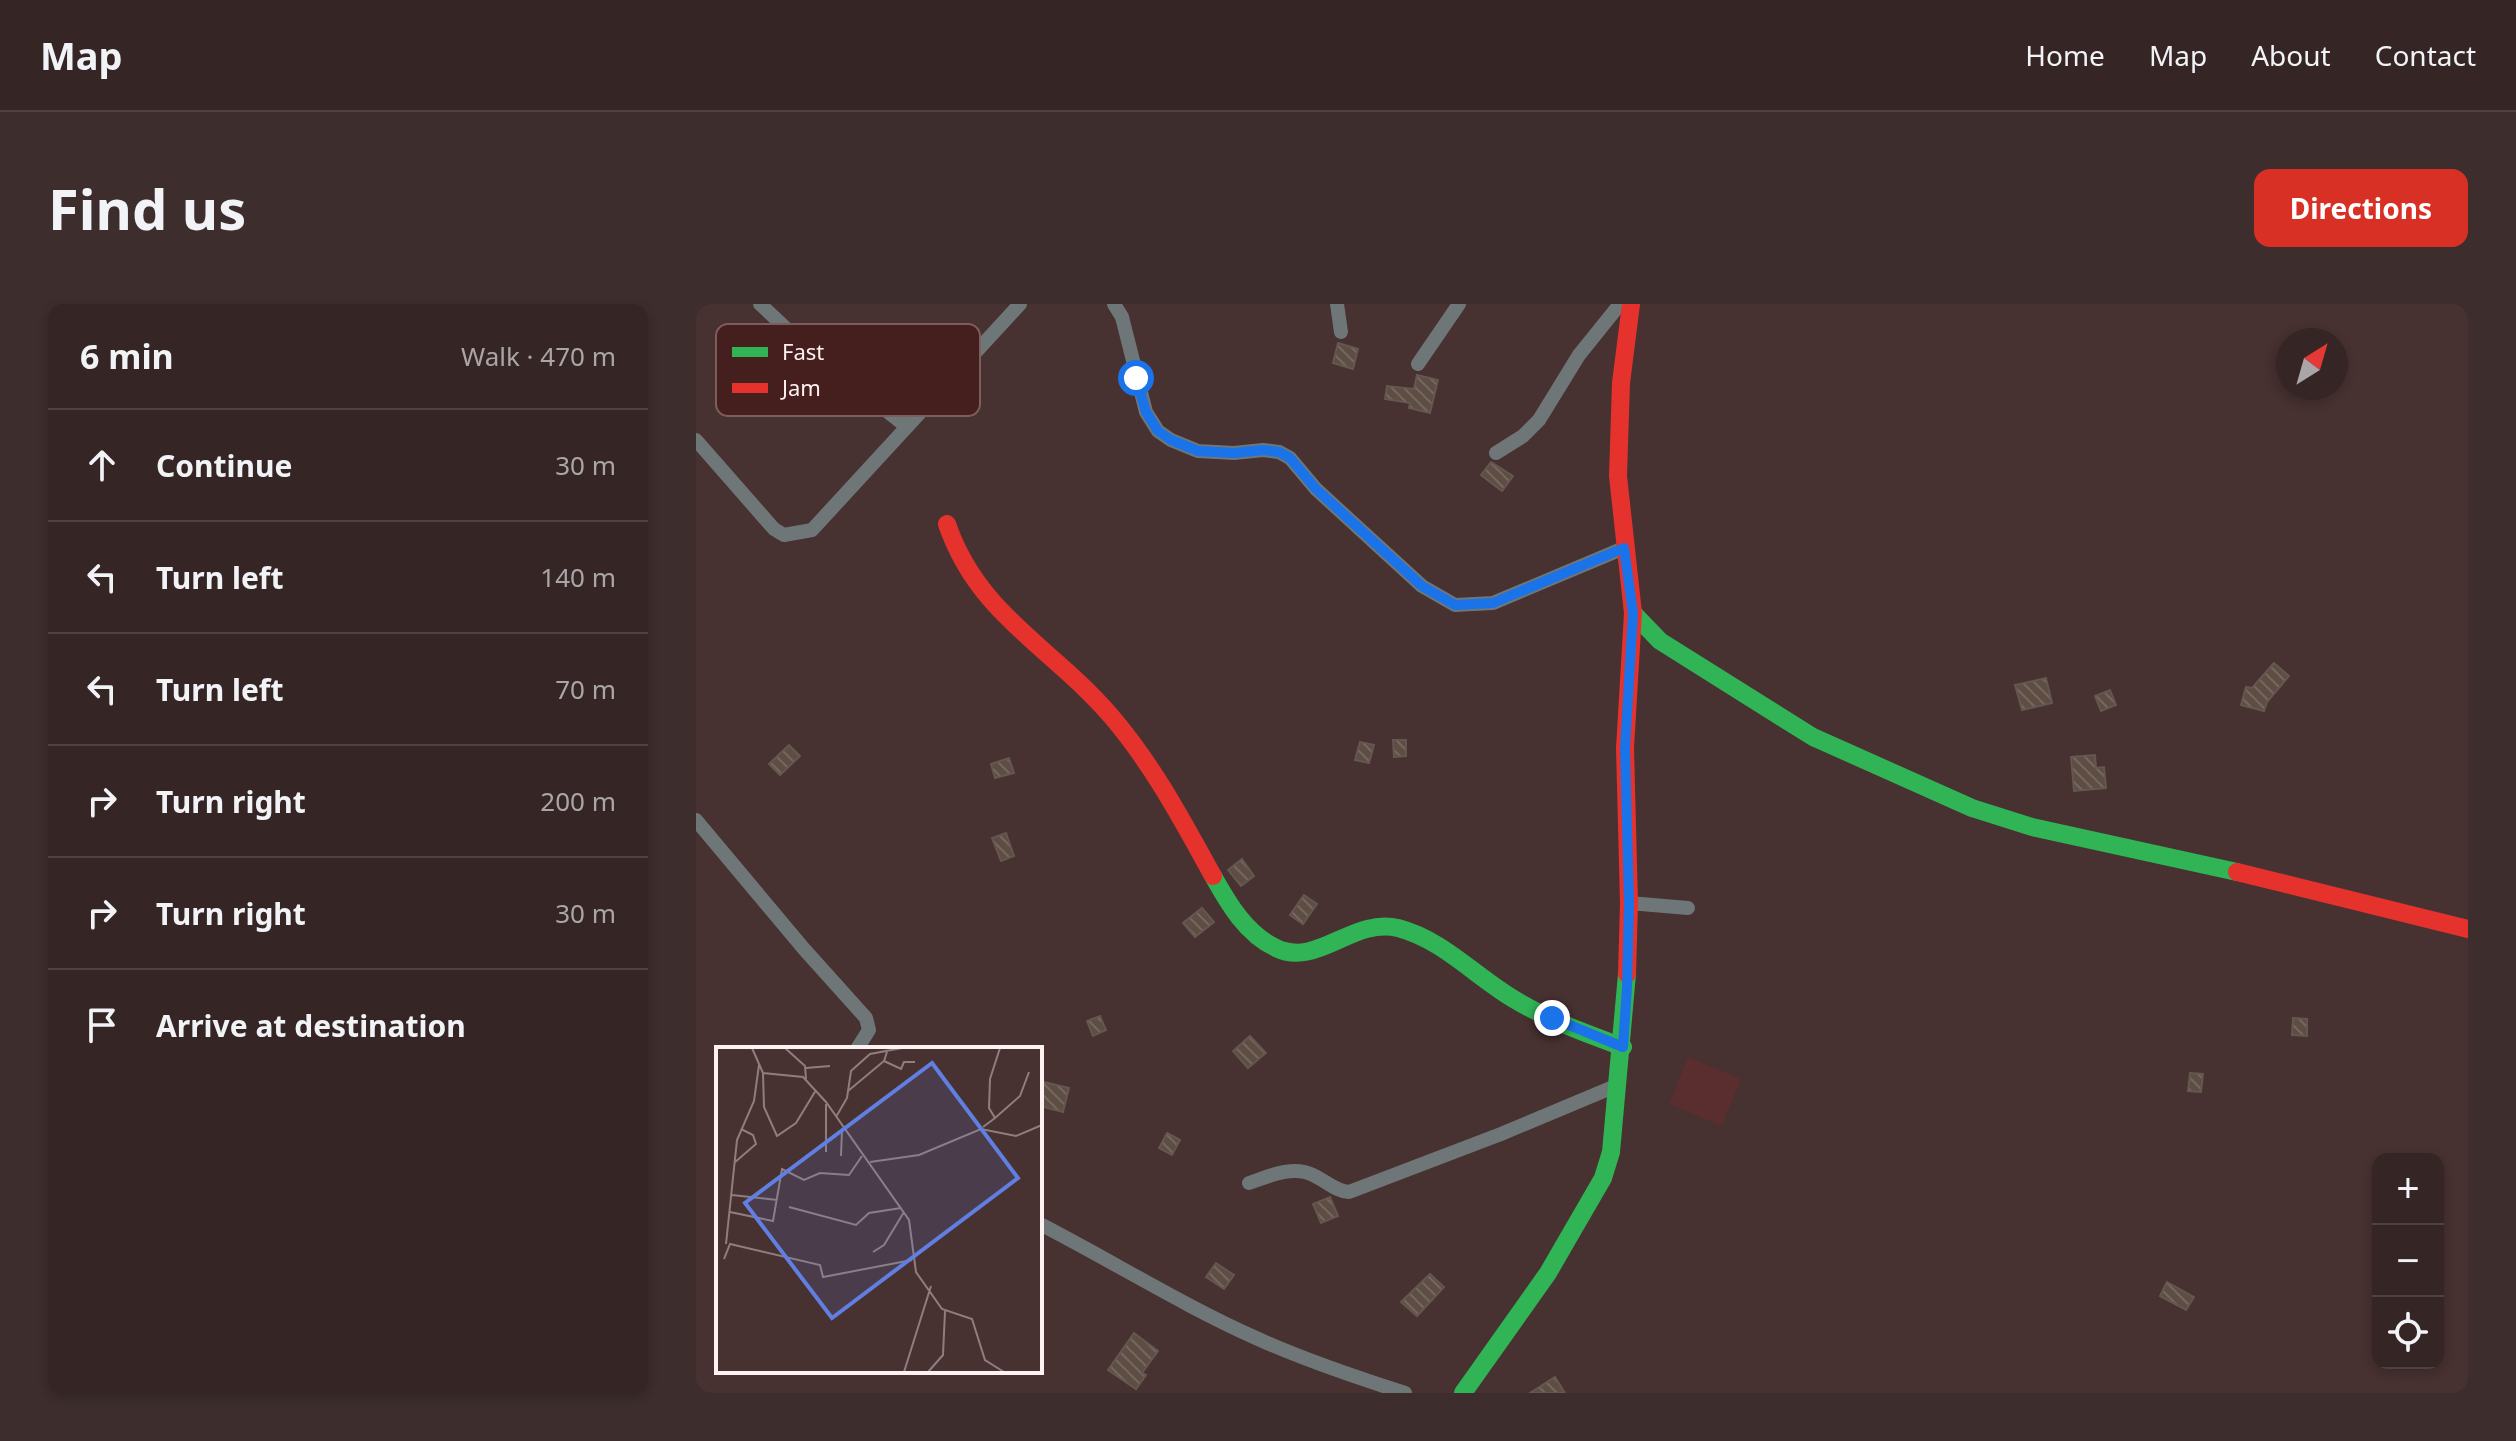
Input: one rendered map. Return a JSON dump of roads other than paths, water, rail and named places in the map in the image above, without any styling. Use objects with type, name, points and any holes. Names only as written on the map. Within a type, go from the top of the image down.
[{"type":"street","points":[[760,304],[781,324]]},
{"type":"street","points":[[980,348],[1020,304]]},
{"type":"street","points":[[1114,304],[1122,317],[1146,412],[1158,431],[1198,451],[1234,453],[1263,450],[1279,452],[1290,458],[1316,489],[1422,586],[1455,605],[1493,603],[1624,548]]},
{"type":"street","points":[[1337,304],[1341,332]]},
{"type":"street","points":[[1418,364],[1459,304]]},
{"type":"street","points":[[1496,453],[1523,436],[1539,420],[1579,355],[1620,304]]},
{"type":"street","points":[[1463,1393],[1548,1273],[1603,1178],[1611,1152],[1623,1047],[1629,903],[1625,748],[1633,613],[1618,476],[1621,383],[1631,304]]},
{"type":"street","points":[[893,416],[907,427]]},
{"type":"street","points":[[696,440],[774,529],[784,535],[796,535],[812,530],[917,416]]},
{"type":"street","points":[[947,524],[960,559],[996,608],[1101,704],[1143,757],[1180,813],[1244,924],[1265,941],[1278,950],[1300,954],[1368,928],[1380,926],[1405,931],[1515,999],[1585,1033],[1623,1047]]},
{"type":"street","points":[[1633,613],[1660,641],[1813,737],[1972,808],[2032,827],[2215,866],[2468,929]]},
{"type":"street","points":[[696,820],[866,1018],[869,1030],[858,1047]]},
{"type":"street","points":[[1629,903],[1688,908]]},
{"type":"street","points":[[1249,1183],[1274,1174],[1298,1171],[1311,1174],[1340,1191],[1349,1192],[1618,1085]]},
{"type":"street","points":[[1042,1225],[1140,1280],[1256,1338],[1332,1369],[1405,1393]]}]
